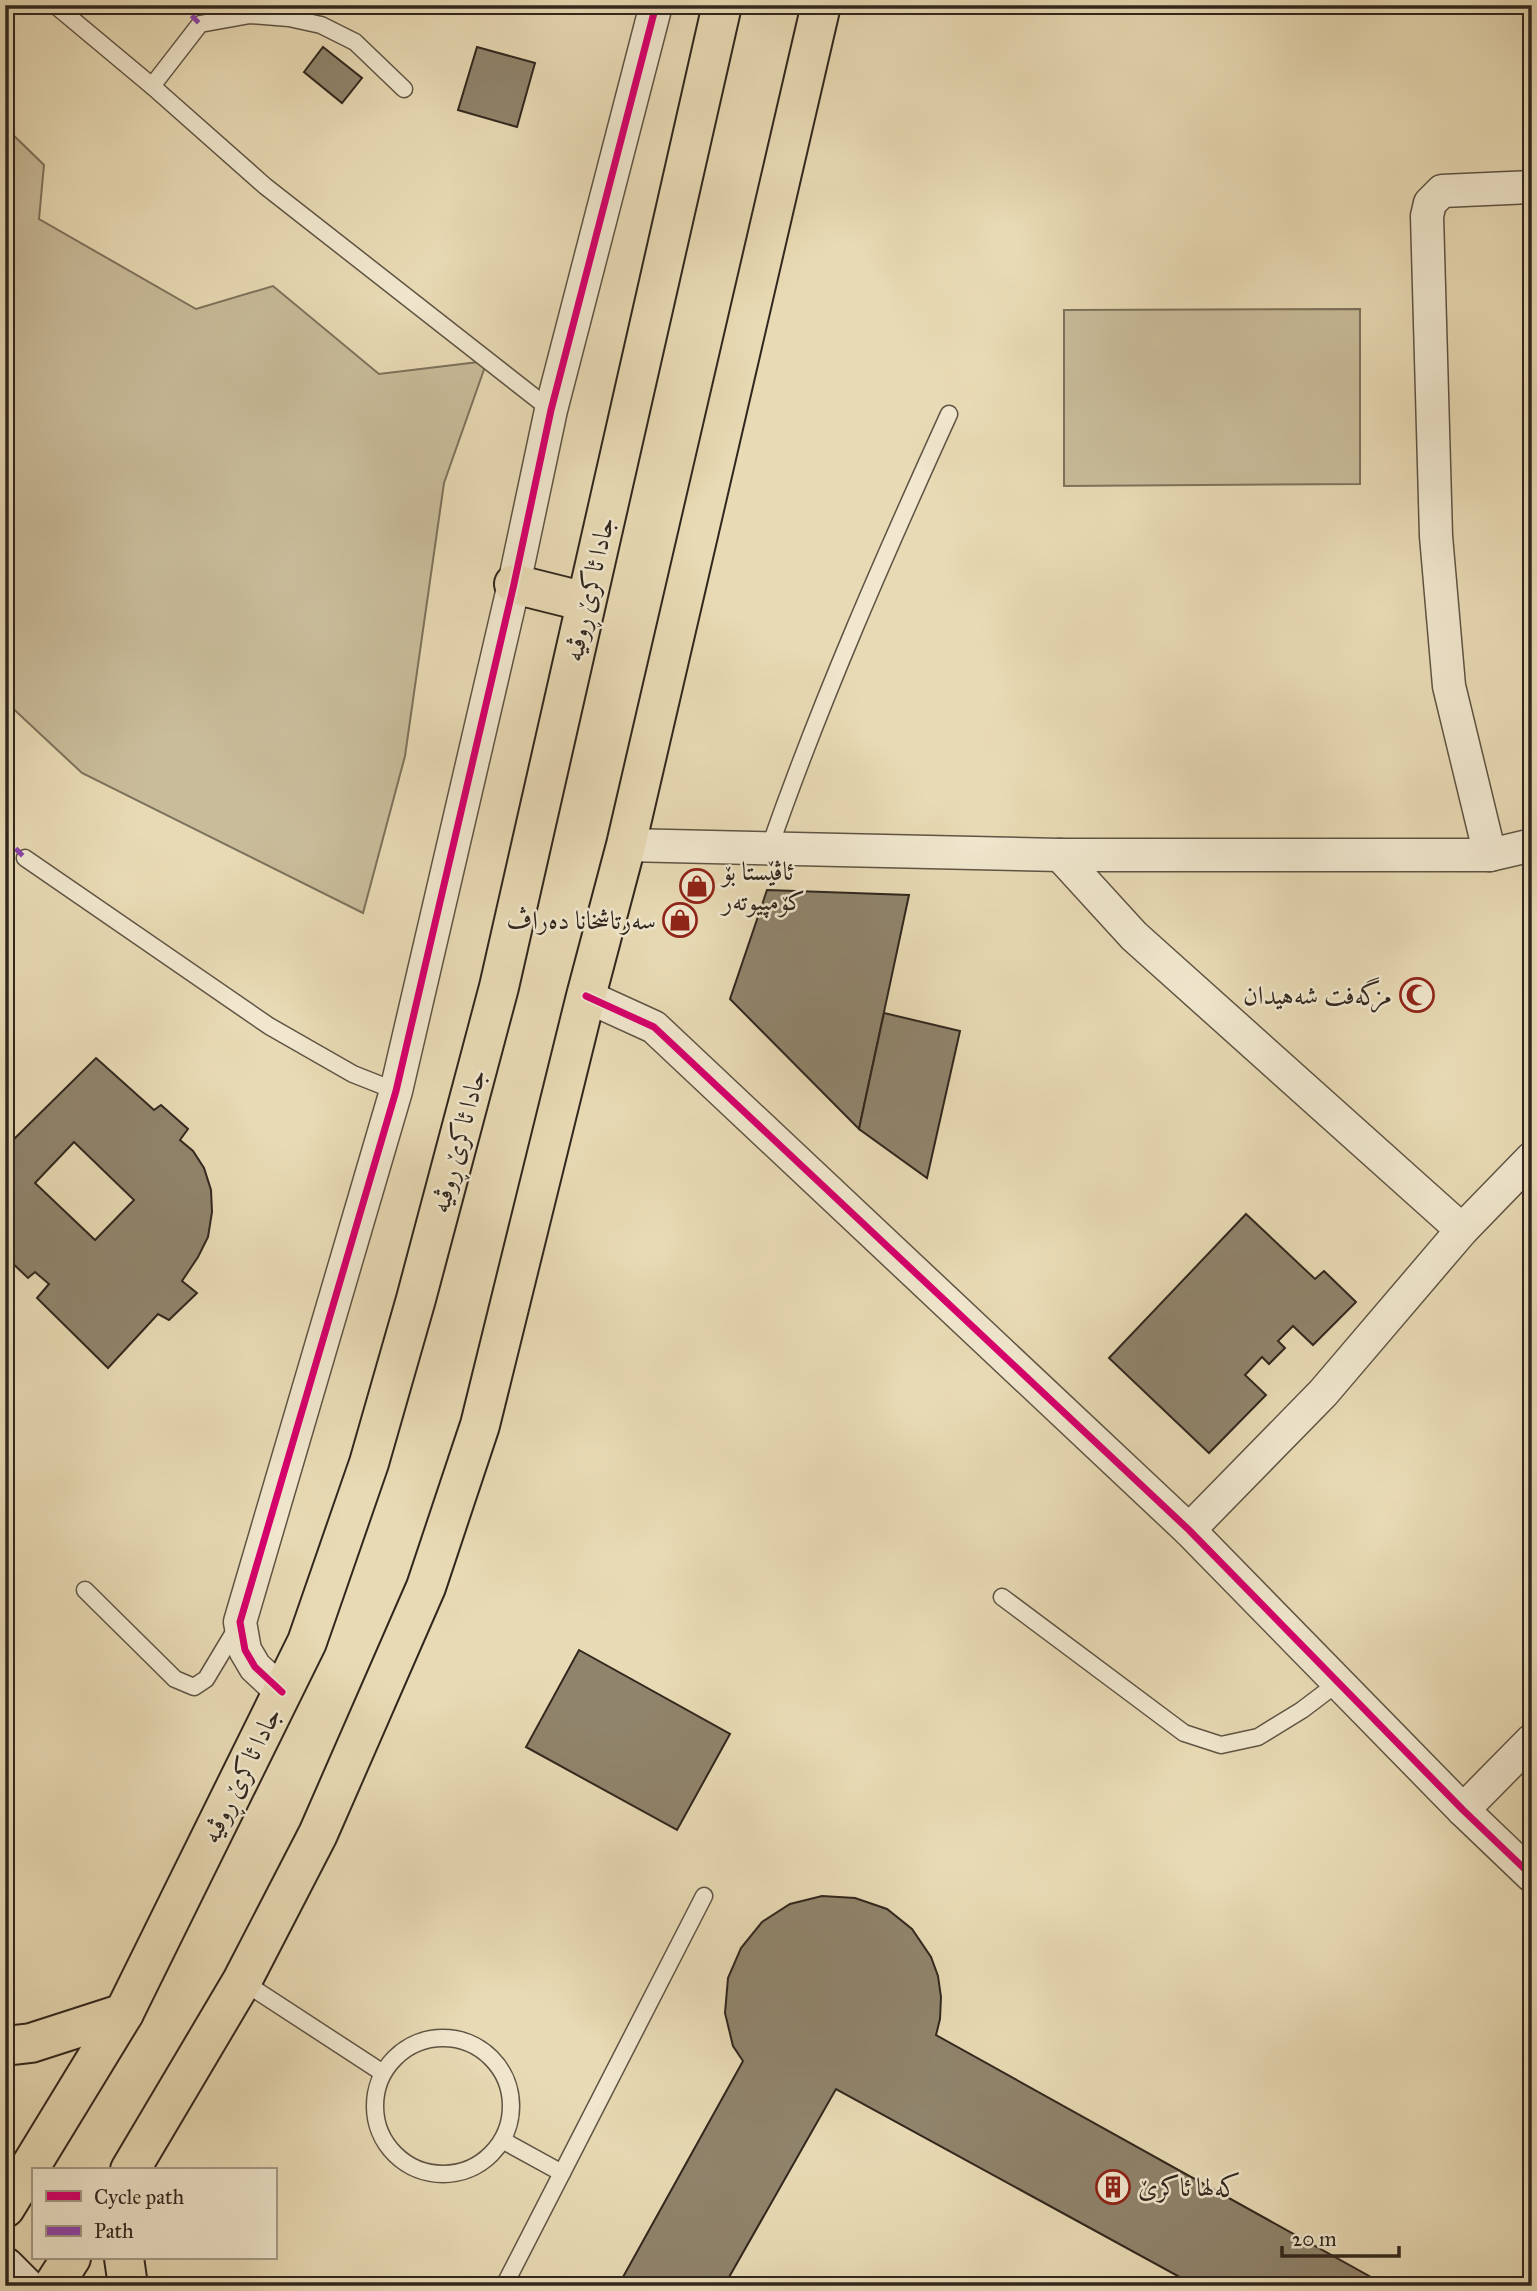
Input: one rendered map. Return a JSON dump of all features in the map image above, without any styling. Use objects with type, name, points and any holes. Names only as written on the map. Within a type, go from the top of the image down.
[{"type":"highway","name":"جادا ئاکرێ ڕوڤیە","points":[[5,2208],[124,2013],[307,1642],[360,1488],[416,1299],[499,987],[722,5]]},
{"type":"highway","points":[[131,2168],[242,1981],[318,1834],[426,1587],[480,1425],[626,845],[821,5]]},
{"type":"highway","points":[[514,584],[586,602]]},
{"type":"highway","points":[[5,2046],[31,2043],[124,2013]]},
{"type":"highway","points":[[52,2286],[70,2260]]},
{"type":"highway","points":[[124,2260],[128,2286]]},
{"type":"main road","points":[[5,2267],[24,2286]]},
{"type":"street","points":[[282,1692],[255,1667],[244,1650],[240,1622],[396,1091],[514,584],[551,410],[656,5]]},
{"type":"street","points":[[1490,855],[1449,686],[1436,536],[1427,216],[1430,202],[1442,191],[1532,187]]},
{"type":"street","points":[[626,845],[1060,855],[1490,855],[1532,845]]},
{"type":"street","points":[[1060,855],[1134,936],[1462,1230]]},
{"type":"street","points":[[586,996],[654,1027],[1189,1530],[1532,1876]]},
{"type":"street","points":[[1189,1530],[1323,1393],[1462,1230],[1532,1158]]},
{"type":"street","points":[[1464,1810],[1532,1740]]},
{"type":"lane","points":[[55,5],[265,186],[551,410]]},
{"type":"lane","points":[[152,86],[200,24],[250,15],[289,18],[321,25],[355,41],[404,89]]},
{"type":"lane","points":[[769,849],[854,629],[949,414]]},
{"type":"lane","points":[[25,858],[269,1026],[353,1074],[396,1091]]},
{"type":"lane","points":[[85,1590],[175,1679],[194,1687],[206,1679],[240,1622]]},
{"type":"lane","points":[[1002,1597],[1184,1734],[1220,1745],[1258,1737],[1302,1710],[1339,1682]]},
{"type":"lane","points":[[504,2286],[704,1896]]},
{"type":"lane","points":[[242,1981],[383,2073]]},
{"type":"lane","points":[[435,2038],[456,2039],[477,2047],[493,2060],[508,2088],[509,2119],[502,2140],[487,2158],[467,2170],[443,2175],[420,2171],[399,2159],[383,2141],[375,2119],[375,2095],[383,2073],[396,2056],[415,2044],[435,2038]]},
{"type":"lane","points":[[502,2140],[562,2173]]},
{"type":"shaded area","points":[[5,127],[44,165],[39,219],[196,309],[273,286],[379,374],[487,361],[444,483],[405,756],[363,913],[82,773],[5,701]]},
{"type":"shaded area","points":[[1360,309],[1360,484],[1064,486],[1064,310]]},
{"type":"building","points":[[323,47],[362,78],[342,103],[304,72]]},
{"type":"building","points":[[477,47],[535,63],[517,127],[458,110]]},
{"type":"building","points":[[767,890],[909,895],[859,1129],[730,999]]},
{"type":"building","points":[[884,1013],[960,1031],[927,1178],[859,1129]]},
{"type":"building","points":[[96,1058],[154,1110],[161,1105],[188,1129],[180,1140],[193,1151],[204,1168],[211,1190],[212,1212],[208,1237],[182,1281],[197,1293],[169,1320],[158,1314],[108,1368],[37,1298],[49,1284],[35,1272],[28,1278],[5,1256],[5,1148]],"holes":[[[74,1142],[134,1200],[95,1240],[35,1183]]]},
{"type":"building","points":[[1246,1214],[1315,1279],[1324,1271],[1356,1302],[1313,1345],[1293,1326],[1278,1341],[1285,1348],[1269,1364],[1262,1357],[1245,1375],[1266,1395],[1209,1453],[1109,1358]]},
{"type":"building","points":[[579,1650],[730,1734],[677,1830],[526,1747]]},
{"type":"building","name":"کەلها ئاکرێ","points":[[822,1896],[855,1898],[887,1909],[912,1929],[931,1957],[938,1976],[941,1997],[936,2035],[1387,2286],[1196,2286],[836,2089],[724,2286],[618,2286],[743,2061],[733,2046],[725,2013],[728,1978],[741,1948],[762,1922],[790,1904]]},
{"type":"marked path","points":[[181,5],[200,24]]},
{"type":"marked path","points":[[5,838],[25,858]]},
{"type":"cycle path","points":[[282,1692],[255,1667],[245,1650],[240,1622],[396,1091],[514,584],[551,410],[656,5]]},
{"type":"cycle path","points":[[586,996],[654,1027],[1189,1530],[1463,1810],[1532,1876]]},
{"type":"place","name":"ئاڤێستا بۆ کۆمپیوتەر","points":[[697,886]]},
{"type":"place","name":"سەرتاشخانا دەراڤ","points":[[680,920]]},
{"type":"place","name":"مزگەفت شه‌هيدان","points":[[1417,995]]},
{"type":"place","name":"کەلها ئاکرێ","points":[[1113,2187]]}]
